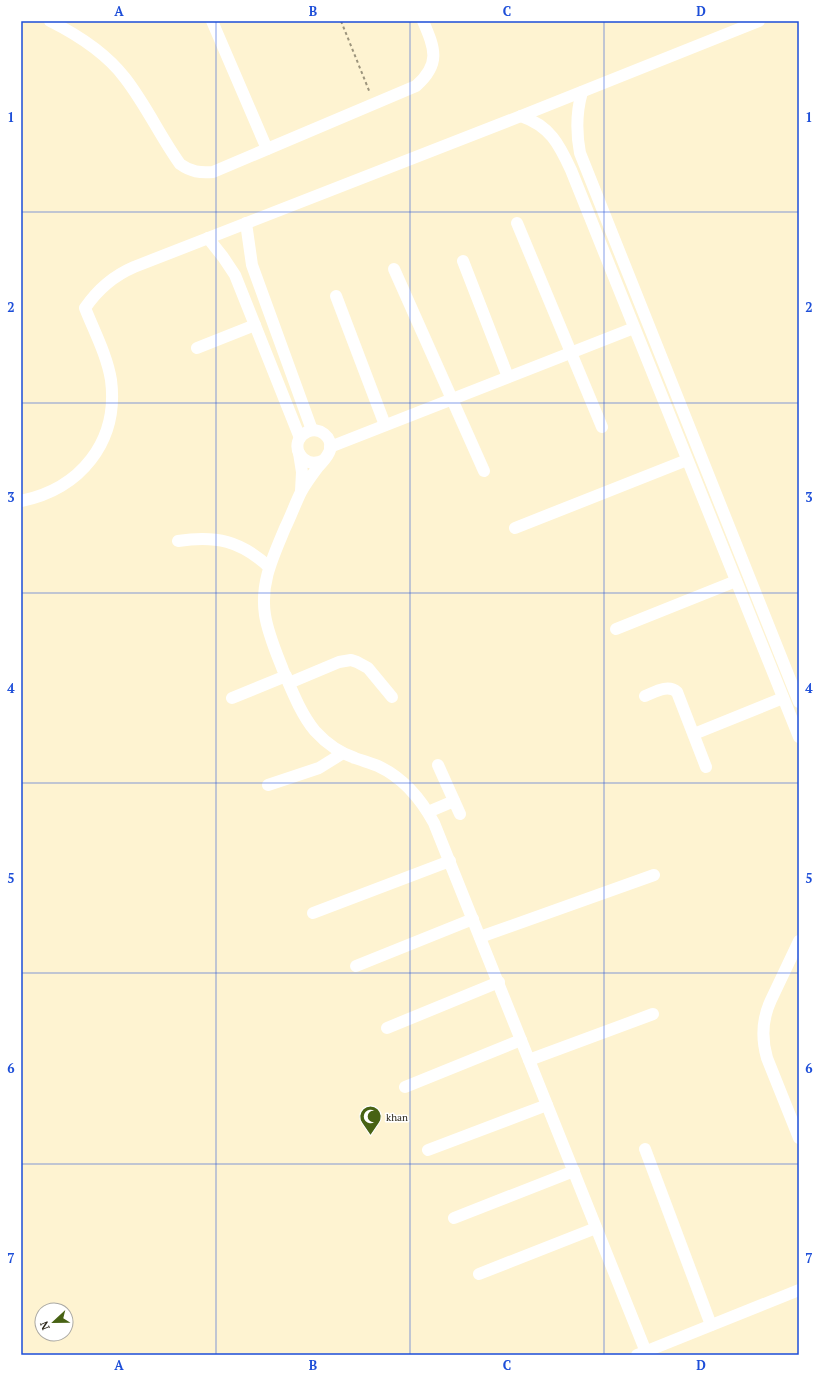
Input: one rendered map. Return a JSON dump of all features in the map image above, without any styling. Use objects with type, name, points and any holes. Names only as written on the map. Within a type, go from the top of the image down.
[{"type":"street","points":[[50,21],[72,33],[108,58],[126,79],[180,164],[195,172],[213,172],[416,86],[426,77],[432,66],[432,42],[423,21]]},
{"type":"street","points":[[212,21],[267,149]]},
{"type":"street","points":[[21,501],[47,494],[60,488],[71,480],[91,460],[105,435],[112,407],[110,379],[102,351],[85,308],[106,283],[124,271],[582,92],[759,21]]},
{"type":"street","points":[[582,92],[579,104],[577,128],[580,153],[799,702]]},
{"type":"street","points":[[521,116],[530,119],[545,129],[552,135],[562,151],[799,737]]},
{"type":"street","points":[[246,223],[249,252],[256,278],[312,430]]},
{"type":"street","points":[[517,223],[602,427]]},
{"type":"street","points":[[208,238],[229,265],[239,284],[300,438]]},
{"type":"street","points":[[463,261],[508,377]]},
{"type":"street","points":[[394,269],[484,471]]},
{"type":"street","points":[[239,284],[256,278]]},
{"type":"street","points":[[336,296],[385,425]]},
{"type":"street","points":[[197,348],[255,325]]},
{"type":"street","points":[[330,447],[634,328]]},
{"type":"street","points":[[656,382],[669,376]]},
{"type":"street","points":[[301,492],[302,472],[298,448],[300,438],[303,434],[312,430],[321,432],[325,434],[330,442],[327,456],[301,492],[269,567],[264,589],[265,615],[272,641],[287,680],[302,712],[316,732],[324,740],[343,753],[390,772],[410,789],[428,812],[434,823],[574,1171],[641,1353],[799,1290]]},
{"type":"street","points":[[299,453],[301,457],[310,462],[315,463],[324,460]]},
{"type":"street","points":[[515,528],[687,460]]},
{"type":"street","points":[[178,540],[203,538],[227,541],[250,551],[269,567]]},
{"type":"street","points":[[616,629],[736,581]]},
{"type":"street","points":[[759,639],[772,634]]},
{"type":"street","points":[[232,698],[339,662],[351,660],[368,668],[392,697]]},
{"type":"street","points":[[645,696],[666,688],[675,690],[679,695],[706,767]]},
{"type":"street","points":[[694,734],[783,698]]},
{"type":"street","points":[[268,786],[319,768],[336,759],[343,753]]},
{"type":"street","points":[[438,765],[460,814]]},
{"type":"street","points":[[428,812],[454,801]]},
{"type":"street","points":[[313,913],[450,861]]},
{"type":"street","points":[[480,937],[654,875]]},
{"type":"street","points":[[356,966],[473,919]]},
{"type":"street","points":[[798,1134],[767,1058],[763,1038],[763,1028],[767,1009],[796,955],[799,940]]},
{"type":"street","points":[[387,1028],[499,982]]},
{"type":"street","points":[[530,1060],[653,1014]]},
{"type":"street","points":[[405,1087],[521,1040]]},
{"type":"street","points":[[428,1150],[547,1105]]},
{"type":"street","points":[[645,1149],[711,1325]]},
{"type":"street","points":[[454,1218],[574,1171]]},
{"type":"street","points":[[479,1274],[596,1228]]},
{"type":"path","points":[[341,21],[374,104]]},
{"type":"place","name":"khan","points":[[371,1136]]}]
